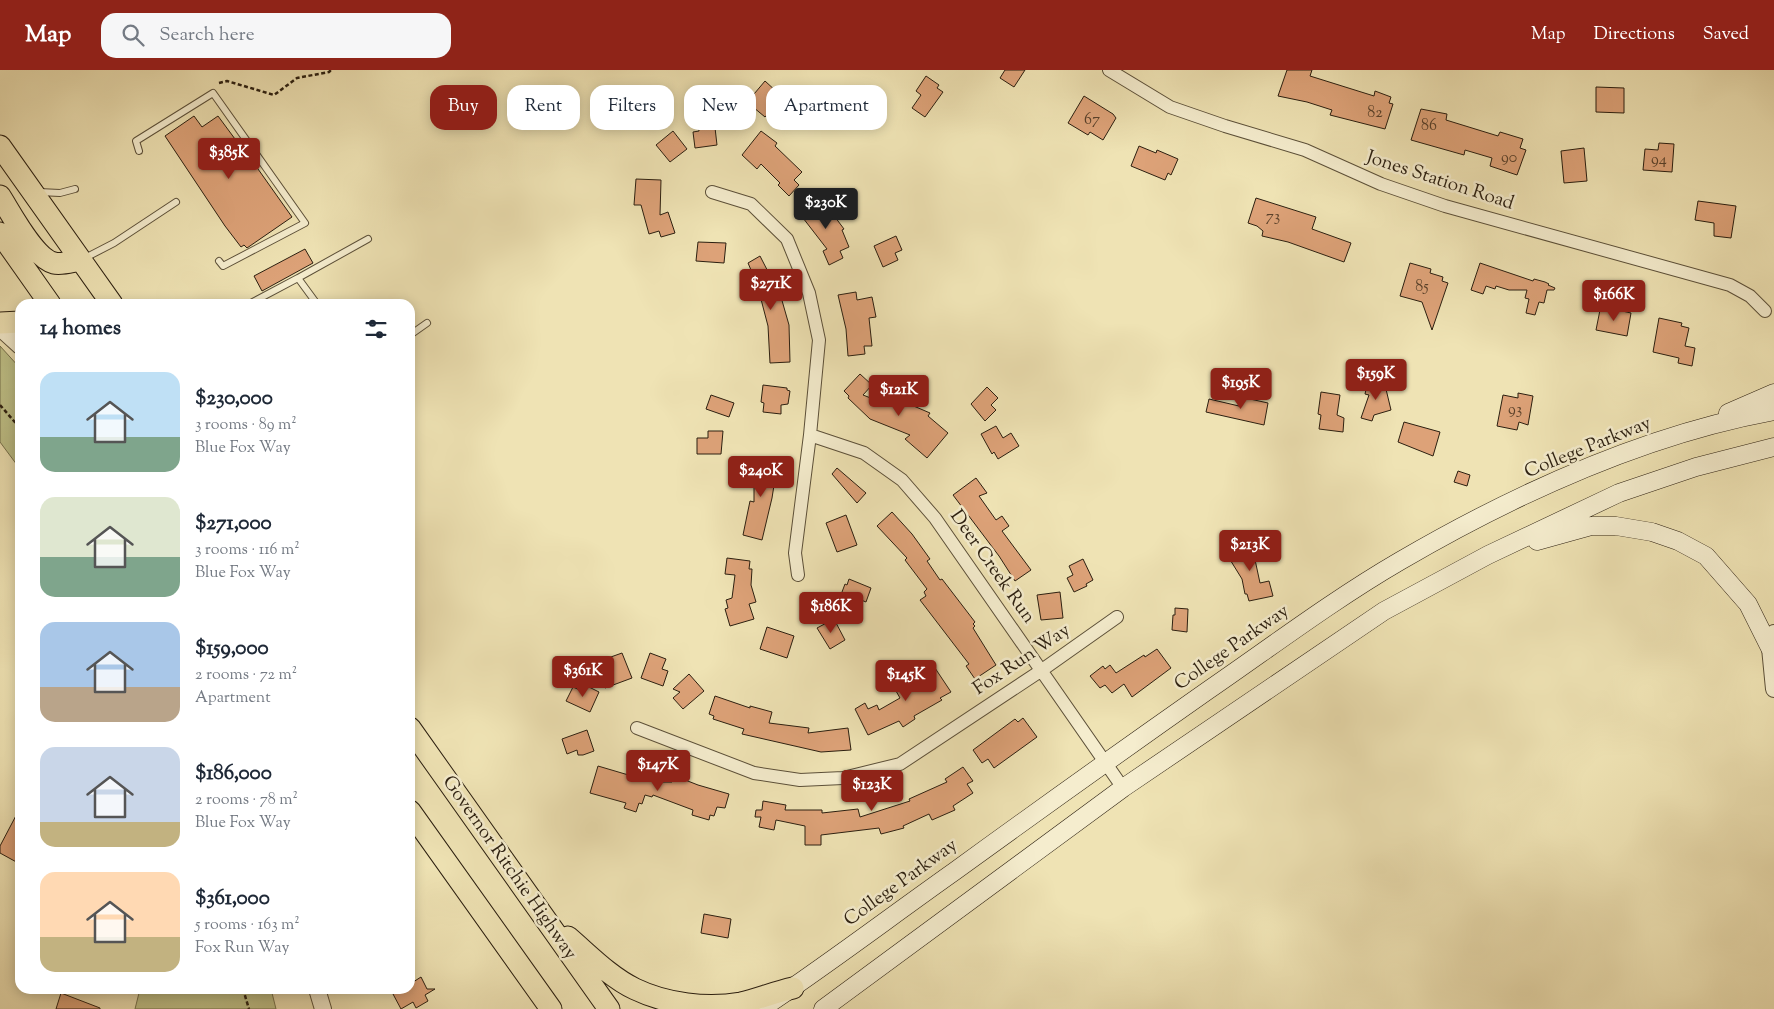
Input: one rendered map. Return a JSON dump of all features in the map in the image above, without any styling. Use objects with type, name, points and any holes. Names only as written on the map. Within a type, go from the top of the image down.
[{"type":"highway","points":[[0,146],[108,299]]},
{"type":"highway","points":[[0,196],[34,248],[46,260],[56,264],[81,260]]},
{"type":"highway","points":[[2,239],[46,299]]},
{"type":"highway","points":[[0,323],[15,322]]},
{"type":"highway","name":"Governor Ritchie Highway","points":[[415,735],[609,1009]]},
{"type":"highway","points":[[415,818],[551,1009]]},
{"type":"highway","points":[[543,916],[606,970],[634,989],[657,997],[712,1006],[740,1003],[793,988]]},
{"type":"main road","points":[[1688,432],[1774,393]]},
{"type":"main road","name":"College Parkway","points":[[761,1009],[793,988],[1105,762],[1332,604],[1422,548],[1531,492],[1610,458],[1688,432],[1774,411]]},
{"type":"main road","points":[[823,1009],[1124,788],[1384,611],[1488,555],[1619,493],[1696,467],[1774,447]]},
{"type":"main road","points":[[1488,555],[1591,526],[1616,526],[1652,532],[1678,541],[1706,556],[1748,604],[1772,640]]},
{"type":"street","name":"Jones Station Road","points":[[1109,70],[1170,107],[1305,150],[1381,184],[1445,206],[1730,285],[1750,296],[1765,311]]},
{"type":"street","points":[[712,192],[751,204],[787,239],[807,284],[819,340],[810,435],[794,553],[798,575]]},
{"type":"street","points":[[0,328],[15,342]]},
{"type":"street","name":"Deer Creek Run","points":[[810,435],[864,453],[902,480],[935,518],[1124,788]]},
{"type":"street","name":"Fox Run Way","points":[[637,728],[754,773],[800,780],[843,778],[900,764],[1042,670],[1117,617]]},
{"type":"street","points":[[1772,640],[1774,689]]},
{"type":"street","points":[[318,994],[323,1009]]},
{"type":"lane","points":[[139,151],[136,141],[214,93],[305,223],[223,266],[219,260]]},
{"type":"lane","points":[[32,192],[60,193],[75,190]]},
{"type":"lane","points":[[81,260],[114,243],[176,202]]},
{"type":"lane","points":[[258,299],[368,239]]},
{"type":"lane","points":[[298,278],[313,299]]},
{"type":"lane","points":[[415,331],[427,323]]},
{"type":"path","points":[[214,93],[218,84],[227,81],[274,95],[298,78],[331,70]]},
{"type":"path","points":[[0,404],[15,422]]},
{"type":"path","points":[[244,994],[248,1009]]},
{"type":"green space","points":[[0,346],[15,362],[15,462],[0,442]]},
{"type":"green space","points":[[139,994],[272,994],[276,1009],[135,1009]]},
{"type":"building","points":[[1005,70],[1025,70],[1014,87],[1000,78]]},
{"type":"building","points":[[1287,70],[1312,70],[1310,76],[1374,96],[1375,91],[1391,97],[1389,103],[1393,104],[1385,129],[1330,115],[1332,110],[1278,96]]},
{"type":"building","points":[[926,76],[939,85],[937,88],[943,92],[925,117],[912,108],[921,95],[916,91]]},
{"type":"building","points":[[765,81],[769,85],[766,85],[765,117],[756,110],[756,92]]},
{"type":"building","points":[[1596,87],[1624,88],[1624,113],[1596,112]]},
{"type":"building","points":[[1084,96],[1113,114],[1116,118],[1103,140],[1090,132],[1088,135],[1068,123]]},
{"type":"building","points":[[1421,109],[1447,114],[1446,120],[1498,136],[1500,132],[1523,139],[1520,148],[1526,150],[1517,175],[1490,166],[1492,158],[1465,150],[1464,155],[1411,140]]},
{"type":"building","points":[[194,116],[202,127],[218,116],[236,138],[292,217],[247,248],[244,245],[241,247],[225,226],[165,136]]},
{"type":"building","points":[[715,130],[717,145],[695,148],[693,132]]},
{"type":"building","points":[[673,131],[687,149],[670,162],[656,145]]},
{"type":"building","points":[[761,131],[777,143],[775,146],[802,172],[794,180],[799,185],[789,196],[778,185],[780,183],[761,164],[757,169],[742,155]]},
{"type":"building","points":[[1659,143],[1674,144],[1672,172],[1643,170],[1645,149],[1658,150]]},
{"type":"building","points":[[1139,146],[1156,153],[1157,150],[1178,159],[1171,175],[1168,173],[1165,180],[1131,166]]},
{"type":"building","points":[[1584,148],[1587,181],[1564,183],[1561,151]]},
{"type":"building","points":[[636,179],[661,180],[660,215],[668,212],[675,233],[661,237],[659,231],[649,234],[641,205],[634,205]]},
{"type":"building","points":[[820,197],[844,229],[842,230],[849,247],[840,251],[843,258],[829,265],[823,251],[827,249],[803,218],[806,217],[801,211]]},
{"type":"building","points":[[1256,198],[1316,217],[1312,229],[1351,243],[1344,262],[1288,242],[1262,236],[1263,231],[1257,226],[1248,223]]},
{"type":"building","points":[[1698,201],[1736,206],[1731,238],[1714,236],[1714,223],[1695,220]]},
{"type":"building","points":[[896,236],[902,250],[895,253],[898,260],[883,267],[874,246]]},
{"type":"building","points":[[698,242],[726,243],[724,263],[696,261]]},
{"type":"building","points":[[305,249],[313,263],[262,291],[254,276]]},
{"type":"building","points":[[760,256],[781,297],[789,325],[790,362],[770,363],[768,326],[757,284],[750,289],[741,275],[751,270],[748,263]]},
{"type":"building","points":[[1410,263],[1431,269],[1430,273],[1443,277],[1442,281],[1448,283],[1432,330],[1422,302],[1400,296]]},
{"type":"building","points":[[1480,263],[1533,281],[1534,279],[1545,282],[1555,288],[1554,290],[1547,290],[1544,303],[1539,302],[1535,315],[1526,313],[1529,299],[1525,298],[1527,290],[1509,290],[1496,286],[1495,289],[1486,286],[1483,294],[1471,290]]},
{"type":"building","points":[[856,292],[857,300],[872,297],[876,317],[869,318],[872,346],[864,346],[865,354],[848,356],[846,329],[838,295]]},
{"type":"building","points":[[1609,308],[1631,313],[1627,336],[1596,330],[1600,310],[1608,311]]},
{"type":"building","points":[[1659,318],[1682,323],[1681,326],[1689,328],[1685,346],[1695,348],[1692,366],[1678,363],[1679,358],[1653,352]]},
{"type":"building","points":[[860,374],[872,385],[863,395],[891,406],[895,398],[930,413],[928,416],[948,433],[927,458],[905,439],[910,435],[870,419],[848,398],[849,396],[844,391]]},
{"type":"building","points":[[1368,381],[1385,385],[1391,410],[1374,415],[1372,421],[1361,418],[1369,395],[1365,394]]},
{"type":"building","points":[[763,385],[787,388],[790,391],[788,404],[781,405],[781,414],[763,412],[764,403],[761,402]]},
{"type":"building","points":[[987,387],[998,398],[991,405],[996,410],[985,421],[971,404]]},
{"type":"building","points":[[1321,392],[1340,395],[1337,415],[1344,418],[1343,432],[1319,429],[1321,415],[1318,414]]},
{"type":"building","points":[[1518,393],[1533,396],[1528,425],[1519,422],[1517,430],[1497,426],[1503,395],[1518,398]]},
{"type":"building","points":[[711,395],[734,403],[729,417],[706,409]]},
{"type":"building","points":[[1241,397],[1268,403],[1264,425],[1206,412],[1209,399],[1239,406]]},
{"type":"building","points":[[1404,422],[1440,432],[1433,456],[1398,442]]},
{"type":"building","points":[[996,426],[1003,438],[1011,433],[1019,446],[998,459],[994,452],[992,454],[981,434]]},
{"type":"building","points":[[708,431],[723,431],[721,454],[697,454],[697,438],[708,438]]},
{"type":"building","points":[[758,457],[778,460],[772,498],[762,540],[743,535],[750,501],[754,502],[754,485]]},
{"type":"building","points":[[837,468],[866,493],[857,503],[832,474]]},
{"type":"building","points":[[1458,471],[1470,475],[1467,486],[1454,482]]},
{"type":"building","points":[[976,478],[987,493],[979,496],[996,520],[1002,516],[1009,526],[1002,531],[1031,570],[1015,581],[999,556],[953,495]]},
{"type":"building","points":[[892,512],[912,534],[930,559],[927,561],[940,580],[942,579],[975,622],[973,628],[996,665],[975,679],[966,666],[969,664],[920,600],[926,596],[924,592],[927,589],[905,560],[907,558],[877,526]]},
{"type":"building","points":[[846,515],[857,545],[837,552],[826,523]]},
{"type":"building","points":[[1250,541],[1257,554],[1254,555],[1260,583],[1269,581],[1273,596],[1249,601],[1247,594],[1245,594],[1242,579],[1229,558],[1231,557],[1228,551]]},
{"type":"building","points":[[727,558],[750,561],[749,569],[752,569],[751,585],[756,602],[749,604],[754,619],[730,626],[725,609],[728,608],[726,600],[732,598],[735,575],[725,574]]},
{"type":"building","points":[[1083,559],[1093,580],[1086,584],[1087,586],[1074,592],[1067,578],[1073,575],[1069,566]]},
{"type":"building","points":[[849,579],[871,588],[866,602],[856,598],[853,605],[839,600]]},
{"type":"building","points":[[1060,592],[1063,618],[1041,620],[1037,595]]},
{"type":"building","points":[[1175,608],[1188,609],[1187,632],[1172,630]]},
{"type":"building","points":[[834,619],[845,640],[830,649],[817,628]]},
{"type":"building","points":[[767,627],[794,636],[787,658],[760,649]]},
{"type":"building","points":[[1157,649],[1171,668],[1132,697],[1124,684],[1112,693],[1105,685],[1100,688],[1090,676],[1103,666],[1105,669],[1110,665],[1116,673]]},
{"type":"building","points":[[622,653],[632,678],[605,688],[599,673],[612,668],[608,658]]},
{"type":"building","points":[[650,653],[666,659],[662,669],[668,671],[663,686],[641,678]]},
{"type":"building","points":[[933,665],[951,692],[940,698],[942,700],[914,716],[915,719],[903,727],[899,721],[868,735],[855,709],[865,703],[868,709],[877,705],[879,710],[900,698],[896,691],[917,679],[915,676]]},
{"type":"building","points":[[689,674],[704,691],[683,709],[673,698],[680,692],[673,689]]},
{"type":"building","points":[[585,685],[599,692],[590,712],[566,701],[573,687],[582,691]]},
{"type":"building","points":[[715,696],[750,708],[750,706],[772,712],[769,723],[809,728],[808,733],[848,728],[851,750],[821,752],[742,734],[744,729],[713,719],[714,716],[709,714]]},
{"type":"building","points":[[1023,718],[1037,737],[994,768],[988,759],[982,763],[973,750],[1015,719],[1018,722]]},
{"type":"building","points":[[587,730],[594,751],[578,755],[577,750],[567,754],[562,739]]},
{"type":"building","points":[[598,766],[656,782],[672,782],[675,776],[729,794],[725,808],[717,807],[714,816],[710,815],[709,820],[692,815],[693,810],[653,795],[652,797],[645,795],[642,804],[639,803],[636,812],[624,808],[626,803],[590,793]]},
{"type":"building","points":[[963,767],[973,781],[967,784],[973,793],[953,806],[955,810],[932,820],[929,814],[903,826],[904,828],[881,834],[879,828],[821,835],[821,845],[805,845],[805,826],[776,820],[774,830],[759,827],[761,817],[755,817],[756,810],[762,810],[763,801],[786,805],[785,810],[822,810],[822,813],[858,809],[860,817],[910,801],[909,799],[947,782],[945,779]]},
{"type":"building","points":[[15,818],[15,861],[0,853],[0,846]]},
{"type":"building","points":[[704,914],[731,919],[728,938],[701,933]]},
{"type":"building","points":[[421,977],[427,989],[435,989],[425,995],[428,1001],[416,1008],[413,1002],[401,1009],[393,994],[415,994],[415,981]]},
{"type":"building","points":[[61,994],[100,1008],[100,1009],[56,1009]]}]
